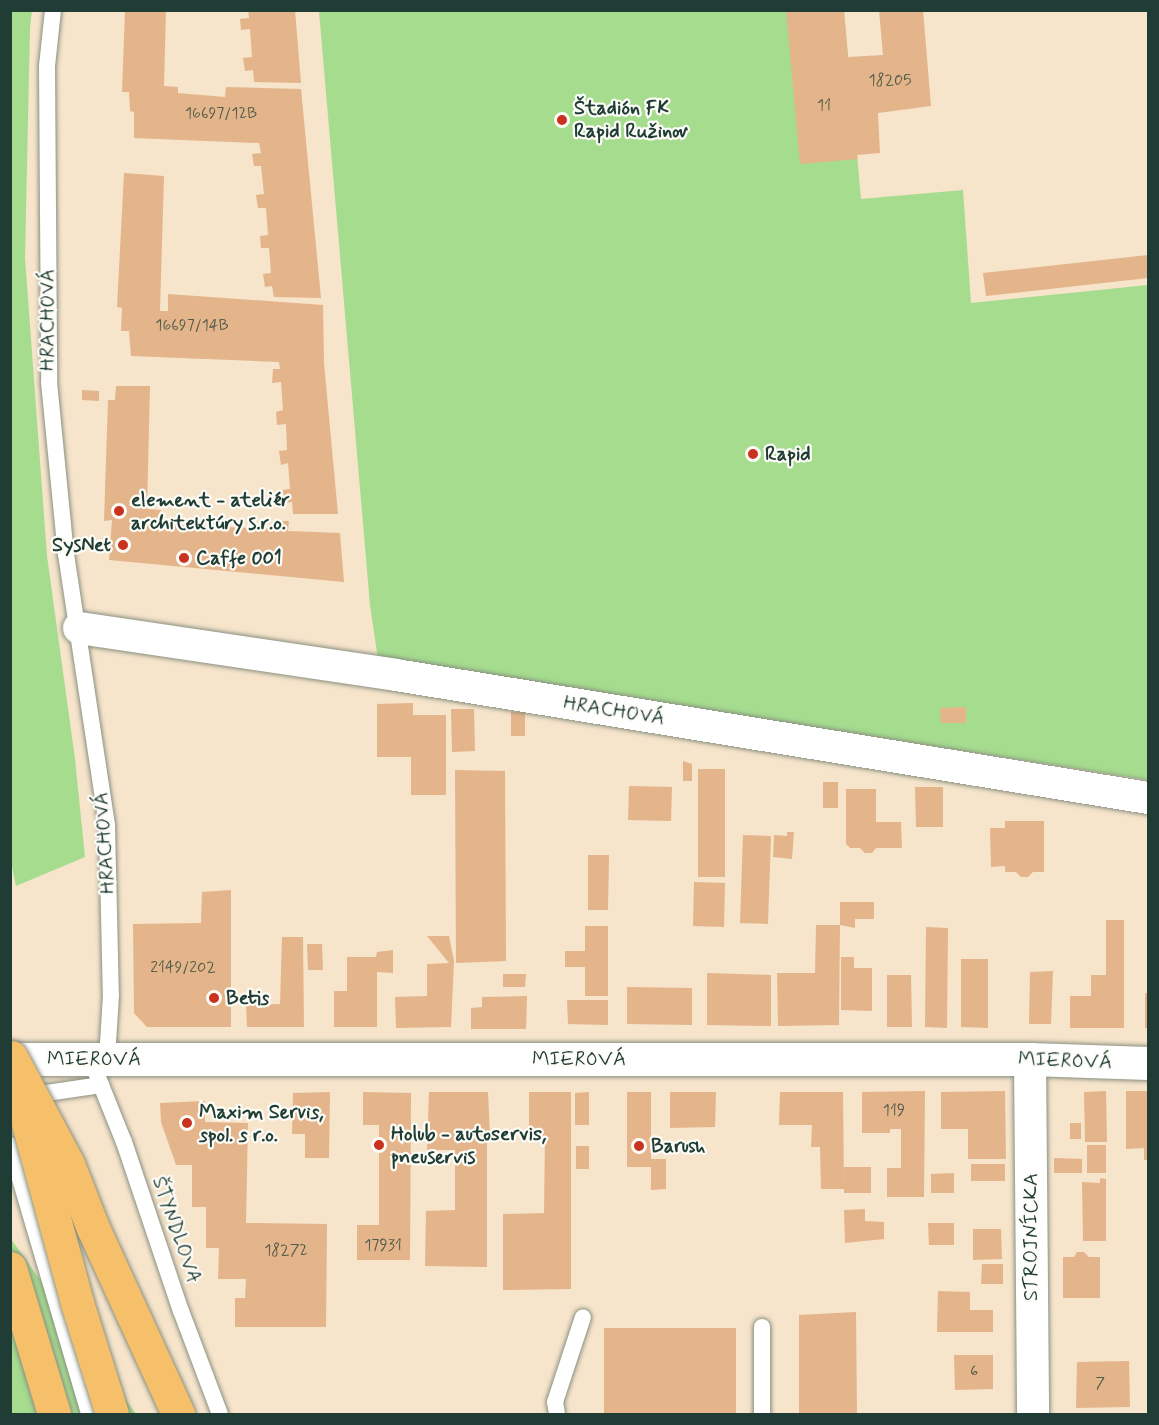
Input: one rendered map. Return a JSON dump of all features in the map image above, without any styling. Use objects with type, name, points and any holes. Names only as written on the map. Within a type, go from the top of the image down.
[{"type":"highway","points":[[11,1057],[49,1207],[112,1414]]},
{"type":"highway","points":[[11,1057],[68,1164],[98,1238],[178,1414]]},
{"type":"highway","points":[[10,1268],[54,1414]]},
{"type":"street","name":"HRACHOVÁ","points":[[79,628],[408,677],[1149,798]]},
{"type":"street","name":"MIEROVÁ","points":[[11,1057],[100,1068],[1030,1059],[1149,1063]]},
{"type":"street","name":"STROJNÍCKA","points":[[1030,1059],[1033,1414]]},
{"type":"lane","name":"HRACHOVÁ","points":[[53,10],[46,66],[49,382],[66,554],[107,825],[111,995],[100,1068]]},
{"type":"lane","points":[[10,1098],[100,1068]]},
{"type":"lane","name":"ŠTYNDLOVA","points":[[100,1068],[181,1311],[220,1414]]},
{"type":"lane","points":[[10,1145],[89,1414]]},
{"type":"lane","points":[[557,1414],[555,1402],[583,1317]]},
{"type":"lane","points":[[762,1327],[762,1414]]},
{"type":"green space","points":[[10,11],[32,11],[25,258],[47,556],[75,759],[85,857],[16,886],[10,857]]},
{"type":"green space","name":"Rapid","points":[[319,11],[844,11],[861,199],[963,190],[971,303],[1148,285],[1148,780],[378,659],[370,605]]},
{"type":"green space","points":[[11,1239],[136,1414],[11,1414]]},
{"type":"building","points":[[125,10],[166,10],[164,86],[178,87],[178,93],[225,97],[226,87],[301,89],[321,298],[274,297],[272,286],[265,287],[263,274],[271,273],[269,248],[261,248],[260,236],[268,235],[266,208],[258,208],[256,195],[264,194],[261,166],[254,166],[252,154],[261,153],[259,143],[134,138],[134,112],[130,111],[129,92],[122,92]]},
{"type":"building","points":[[248,10],[295,10],[301,83],[254,82],[253,70],[245,71],[243,58],[252,57],[250,29],[241,30],[240,19],[249,18]]},
{"type":"building","points":[[786,10],[844,10],[848,57],[883,55],[879,10],[923,10],[931,106],[878,113],[880,153],[857,155],[858,159],[800,164]]},
{"type":"building","points":[[124,173],[164,176],[160,311],[168,311],[168,294],[323,305],[324,363],[338,514],[293,514],[292,502],[284,503],[283,490],[290,489],[288,463],[281,465],[279,451],[287,450],[286,424],[277,425],[276,412],[283,410],[281,382],[272,383],[273,369],[280,369],[279,362],[131,356],[129,331],[121,331],[122,308],[117,307]]},
{"type":"building","points":[[1148,255],[1148,278],[986,296],[983,273]]},
{"type":"building","points":[[116,386],[150,386],[147,509],[161,510],[160,524],[209,527],[211,516],[225,518],[225,527],[273,529],[274,521],[289,521],[288,531],[340,533],[344,582],[109,560],[112,520],[104,521],[108,400],[115,400]]},
{"type":"building","points":[[82,390],[99,391],[99,401],[82,400]]},
{"type":"building","points":[[413,703],[413,715],[446,715],[446,795],[411,795],[411,757],[377,757],[377,704]]},
{"type":"building","points":[[966,707],[966,723],[941,723],[940,708]]},
{"type":"building","points":[[451,709],[474,709],[475,751],[452,752]]},
{"type":"building","points":[[511,712],[525,712],[525,736],[511,736]]},
{"type":"building","points":[[683,761],[692,764],[692,781],[683,781]]},
{"type":"building","points":[[698,769],[725,769],[725,877],[698,877]]},
{"type":"building","points":[[455,770],[505,771],[506,961],[456,963]]},
{"type":"building","points":[[823,782],[838,782],[838,808],[823,808]]},
{"type":"building","points":[[629,786],[672,787],[671,821],[628,820]]},
{"type":"building","points":[[915,787],[943,787],[943,827],[916,827]]},
{"type":"building","points":[[846,789],[876,789],[876,822],[901,822],[902,848],[876,848],[872,853],[865,853],[860,848],[850,848],[846,844]]},
{"type":"building","points":[[1005,821],[1044,821],[1044,872],[1033,872],[1028,877],[1021,877],[1016,872],[1005,872],[1005,866],[991,867],[990,828],[1005,828]]},
{"type":"building","points":[[787,832],[794,832],[792,859],[773,857],[774,835],[787,836]]},
{"type":"building","points":[[743,835],[771,836],[768,924],[740,923]]},
{"type":"building","points":[[588,855],[609,855],[608,910],[588,910]]},
{"type":"building","points":[[694,882],[725,883],[724,927],[693,926]]},
{"type":"building","points":[[231,890],[231,1027],[147,1027],[134,1013],[133,924],[201,923],[202,892]]},
{"type":"building","points":[[840,902],[874,902],[874,919],[855,919],[855,928],[840,925]]},
{"type":"building","points":[[1106,920],[1124,920],[1124,1028],[1070,1028],[1070,996],[1091,996],[1091,975],[1106,975]]},
{"type":"building","points":[[816,925],[840,925],[839,1025],[778,1026],[777,973],[815,973]]},
{"type":"building","points":[[585,926],[608,926],[608,996],[585,996],[585,967],[565,967],[565,951],[585,951]]},
{"type":"building","points":[[926,927],[948,928],[947,1028],[925,1027]]},
{"type":"building","points":[[427,936],[449,936],[454,961],[451,1027],[396,1028],[395,997],[427,996],[427,964],[449,963]]},
{"type":"building","points":[[282,937],[303,937],[304,1027],[247,1027],[246,1005],[280,1004]]},
{"type":"building","points":[[307,944],[322,944],[323,970],[308,970]]},
{"type":"building","points":[[393,950],[393,973],[377,972],[377,1027],[334,1027],[334,991],[347,991],[347,957],[376,957],[377,952]]},
{"type":"building","points":[[841,957],[854,957],[854,968],[872,968],[872,1011],[841,1010]]},
{"type":"building","points":[[961,959],[988,959],[988,1028],[961,1027]]},
{"type":"building","points":[[1053,971],[1051,1024],[1029,1024],[1030,972]]},
{"type":"building","points":[[707,973],[771,975],[771,1026],[707,1025]]},
{"type":"building","points":[[503,974],[526,974],[525,987],[503,987]]},
{"type":"building","points":[[887,975],[911,975],[912,1027],[887,1027]]},
{"type":"building","points":[[627,987],[692,988],[692,1025],[627,1024]]},
{"type":"building","points":[[1145,993],[1148,993],[1148,1028],[1145,1028]]},
{"type":"building","points":[[527,996],[526,1029],[471,1029],[471,1008],[482,1007],[482,997]]},
{"type":"building","points":[[567,1000],[608,1000],[608,1025],[568,1024]]},
{"type":"building","points":[[925,1091],[924,1197],[887,1197],[887,1168],[901,1168],[901,1129],[890,1129],[890,1133],[862,1133],[862,1092]]},
{"type":"building","points":[[1005,1091],[1006,1159],[968,1159],[968,1129],[941,1129],[941,1092]]},
{"type":"building","points":[[1106,1091],[1107,1142],[1085,1142],[1084,1092]]},
{"type":"building","points":[[1126,1091],[1148,1091],[1148,1160],[1144,1160],[1144,1148],[1126,1149]]},
{"type":"building","points":[[330,1092],[329,1158],[305,1158],[305,1134],[292,1134],[293,1093]]},
{"type":"building","points":[[363,1092],[411,1093],[410,1260],[357,1260],[357,1225],[379,1225],[379,1125],[363,1125]]},
{"type":"building","points":[[429,1092],[488,1092],[490,1135],[487,1136],[487,1267],[425,1266],[426,1211],[455,1210],[455,1150],[427,1150]]},
{"type":"building","points":[[529,1092],[571,1092],[571,1289],[503,1290],[503,1214],[544,1213],[545,1136],[529,1136]]},
{"type":"building","points":[[589,1092],[589,1125],[575,1125],[575,1093]]},
{"type":"building","points":[[627,1092],[651,1092],[651,1159],[666,1159],[666,1189],[651,1190],[651,1167],[627,1167]]},
{"type":"building","points":[[670,1092],[716,1092],[715,1127],[670,1128]]},
{"type":"building","points":[[780,1092],[843,1092],[844,1189],[821,1189],[820,1147],[811,1147],[812,1125],[779,1125]]},
{"type":"building","points":[[205,1101],[205,1122],[248,1123],[246,1223],[327,1224],[326,1327],[235,1327],[235,1298],[245,1298],[246,1279],[218,1279],[219,1248],[206,1248],[206,1207],[192,1207],[192,1165],[176,1165],[161,1122],[160,1103]]},
{"type":"building","points":[[1070,1123],[1081,1123],[1081,1139],[1070,1139]]},
{"type":"building","points":[[1087,1145],[1106,1145],[1106,1173],[1087,1173]]},
{"type":"building","points":[[576,1146],[589,1146],[589,1169],[576,1169]]},
{"type":"building","points":[[1054,1158],[1082,1159],[1082,1173],[1054,1173]]},
{"type":"building","points":[[971,1164],[1005,1164],[1005,1181],[971,1181]]},
{"type":"building","points":[[844,1167],[871,1167],[871,1193],[844,1193]]},
{"type":"building","points":[[954,1173],[954,1193],[931,1193],[931,1174]]},
{"type":"building","points":[[1100,1178],[1106,1179],[1106,1241],[1083,1241],[1082,1182],[1100,1183]]},
{"type":"building","points":[[865,1209],[865,1221],[884,1222],[884,1239],[845,1243],[844,1210]]},
{"type":"building","points":[[928,1223],[954,1223],[954,1245],[929,1245]]},
{"type":"building","points":[[973,1229],[1001,1229],[1002,1259],[973,1260]]},
{"type":"building","points":[[1077,1252],[1084,1252],[1089,1257],[1100,1257],[1100,1298],[1063,1298],[1063,1257],[1074,1257]]},
{"type":"building","points":[[982,1264],[1003,1264],[1003,1284],[981,1284]]},
{"type":"building","points":[[938,1291],[970,1292],[970,1310],[993,1310],[993,1332],[937,1332]]},
{"type":"building","points":[[856,1312],[857,1414],[799,1414],[799,1315]]},
{"type":"building","points":[[604,1328],[736,1328],[736,1414],[604,1414]]},
{"type":"building","points":[[954,1355],[993,1355],[993,1389],[955,1390]]},
{"type":"building","points":[[1129,1361],[1130,1407],[1076,1408],[1077,1362]]},
{"type":"place","name":"Štadión FK Rapid Ružinov","points":[[562,120]]},
{"type":"place","name":"Rapid","points":[[753,454]]},
{"type":"place","name":"element - ateliér architektúry s.r.o.","points":[[119,511]]},
{"type":"place","name":"SysNet","points":[[123,545]]},
{"type":"place","name":"Caffe 001","points":[[184,558]]},
{"type":"place","name":"Betis","points":[[214,998]]},
{"type":"place","name":"Maxim Servis, spol. s r.o.","points":[[187,1123]]},
{"type":"place","name":"Holub - autoservis, pneuservis","points":[[379,1145]]},
{"type":"place","name":"Barush","points":[[639,1146]]}]
